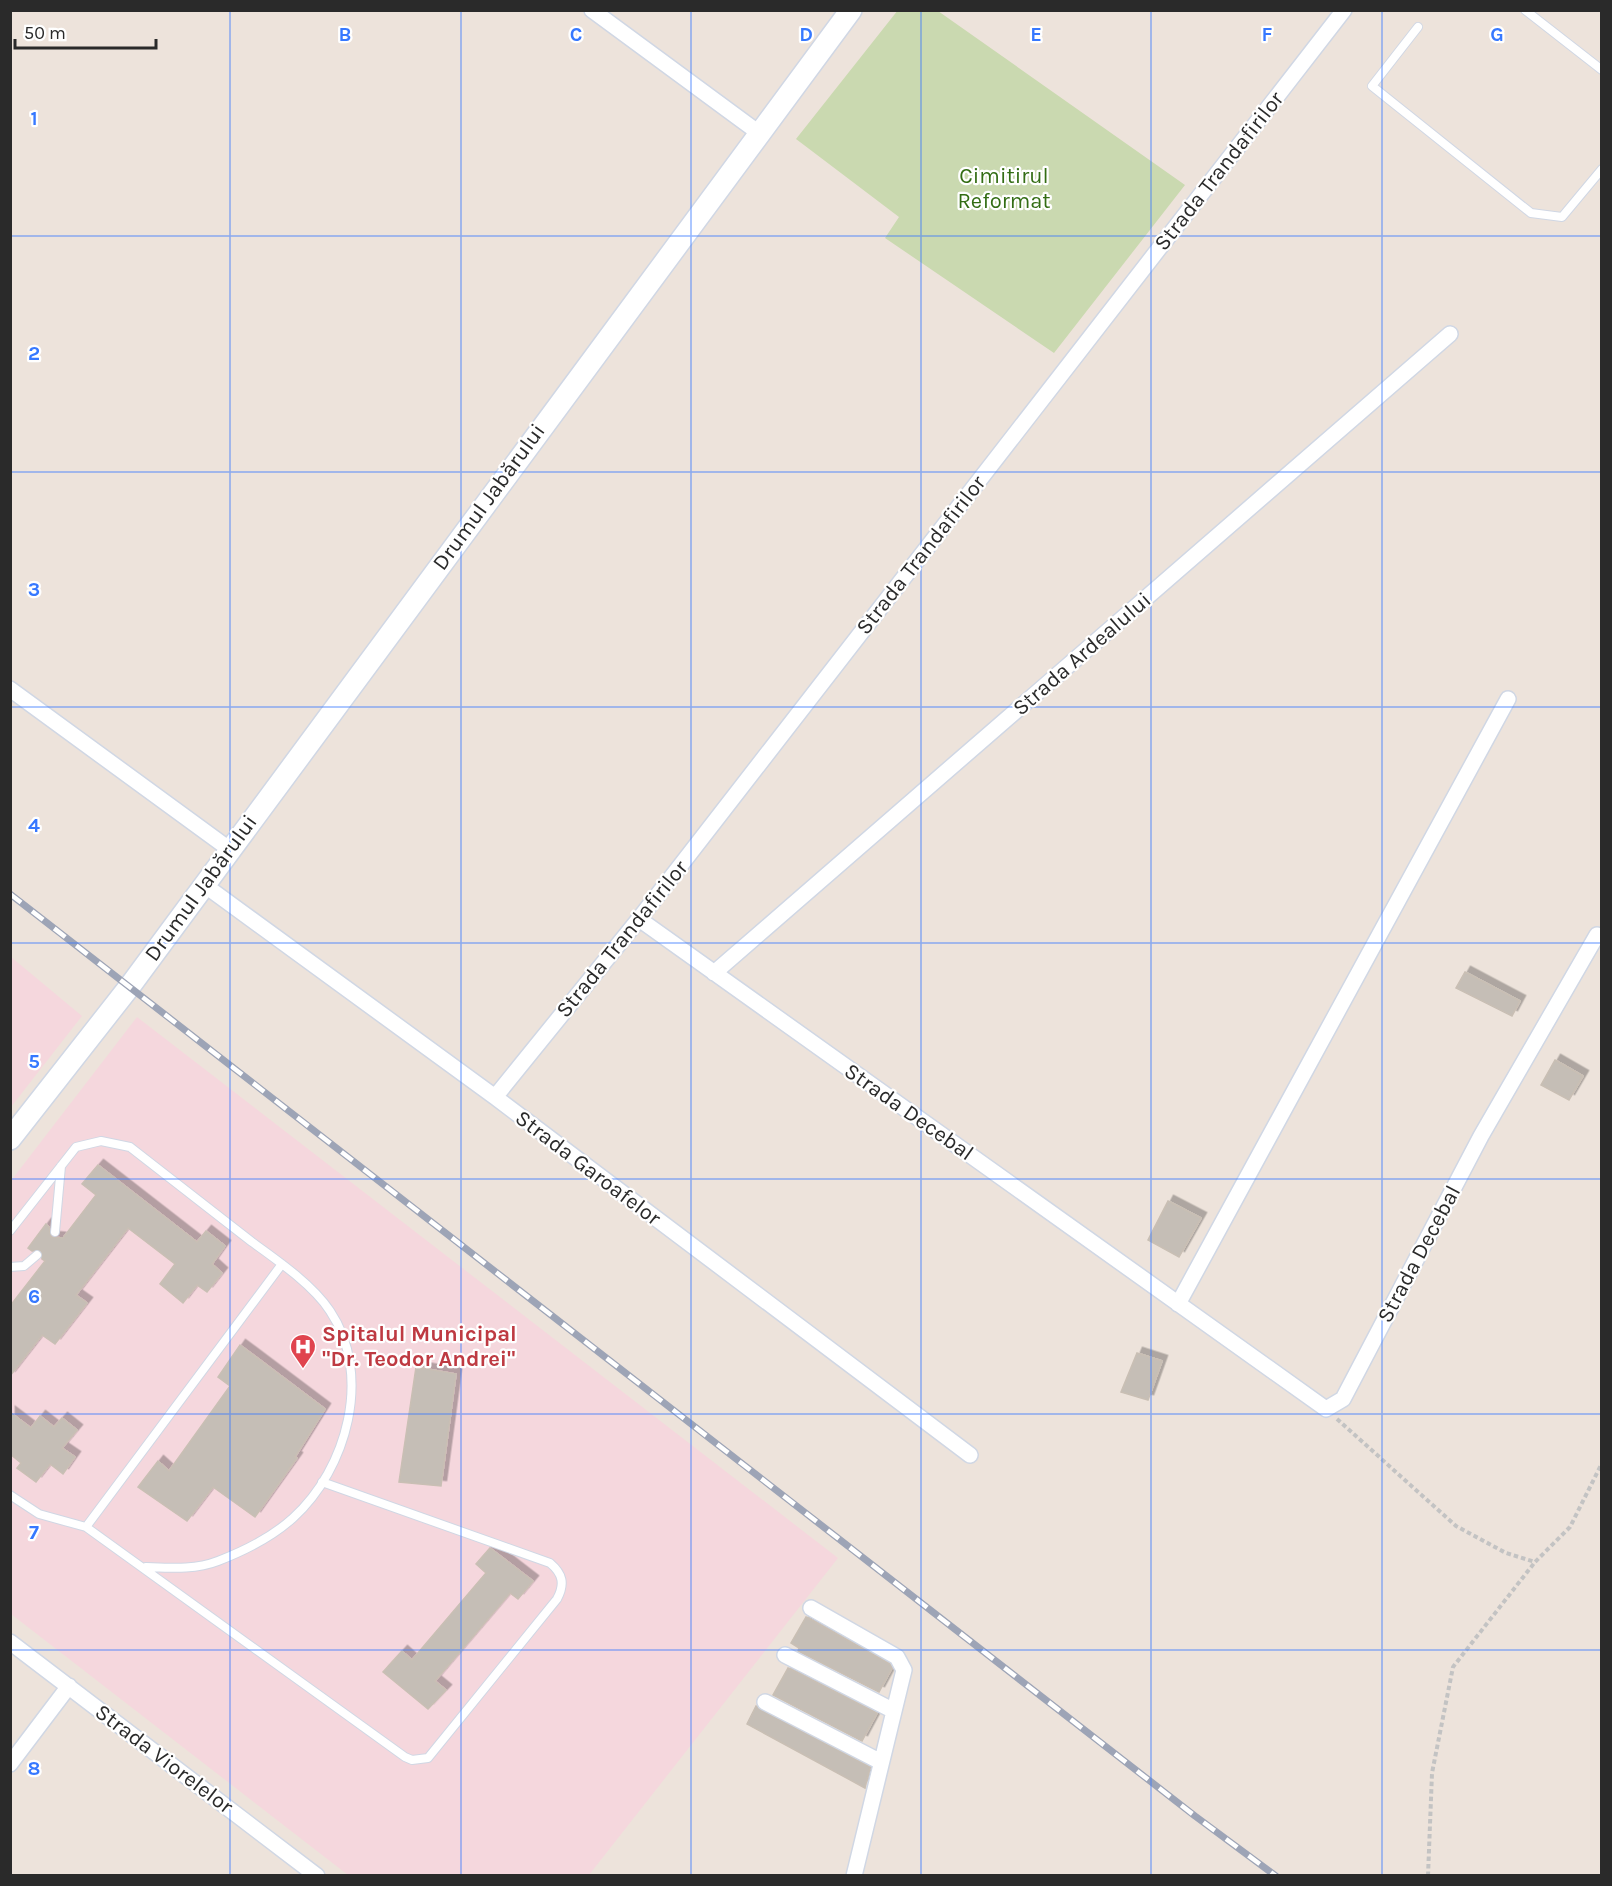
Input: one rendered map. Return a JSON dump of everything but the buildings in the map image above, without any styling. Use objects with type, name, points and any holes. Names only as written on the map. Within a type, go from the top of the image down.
[{"type":"main road","name":"Drumul Jabărului","points":[[10,1139],[130,986],[203,884],[852,10]]},
{"type":"street","points":[[592,10],[759,133]]},
{"type":"street","name":"Strada Trandafirilor","points":[[495,1097],[639,919],[1344,10]]},
{"type":"street","name":"Strada Ardealului","points":[[714,973],[1450,334]]},
{"type":"street","points":[[10,689],[229,849]]},
{"type":"street","points":[[1178,1304],[1508,699]]},
{"type":"street","name":"Strada Garoafelor","points":[[203,884],[495,1097],[970,1455]]},
{"type":"street","name":"Strada Decebal","points":[[639,919],[1326,1409],[1343,1399],[1481,1136],[1597,935]]},
{"type":"street","points":[[812,1608],[897,1658],[904,1670],[854,1875]]},
{"type":"street","name":"Strada Viorelelor","points":[[10,1642],[317,1875]]},
{"type":"street","points":[[785,1655],[894,1711]]},
{"type":"street","points":[[10,1764],[69,1686]]},
{"type":"street","points":[[765,1702],[881,1762]]},
{"type":"lane","points":[[1525,10],[1602,70]]},
{"type":"lane","points":[[1418,27],[1371,86],[1531,213],[1562,217],[1602,169]]},
{"type":"lane","points":[[10,1231],[76,1147],[102,1141],[130,1147],[282,1264],[330,1310],[346,1344],[351,1372],[347,1425],[322,1482],[293,1518],[271,1535],[217,1562],[184,1569],[145,1567]]},
{"type":"lane","points":[[55,1232],[61,1164]]},
{"type":"lane","points":[[10,1267],[24,1266],[37,1255]]},
{"type":"lane","points":[[86,1527],[282,1264]]},
{"type":"lane","points":[[10,1495],[39,1514],[86,1527],[145,1567],[405,1757],[412,1760],[428,1758],[557,1599],[562,1590],[562,1580],[558,1570],[550,1563],[322,1482]]},
{"type":"path","points":[[1326,1409],[1456,1526],[1506,1553],[1535,1562]]},
{"type":"path","points":[[1428,1875],[1432,1773],[1453,1667],[1535,1562],[1570,1527],[1602,1463]]},
{"type":"shaded area","points":[[11,957],[82,1016],[11,1107]]},
{"type":"shaded area","name":"Spitalul Municipal \"Dr. Teodor Andrei\"","points":[[137,1017],[838,1558],[589,1875],[348,1875],[11,1614],[10,1182]]},
{"type":"green space","name":"Cimitirul Reformat","points":[[898,10],[938,11],[1185,185],[1054,353],[885,238],[899,217],[796,139]]},
{"type":"railway","points":[[10,894],[1195,1816],[1276,1876]]},
{"type":"place","name":"Spitalul Municipal \"Dr. Teodor Andrei\"","points":[[303,1370]]}]
